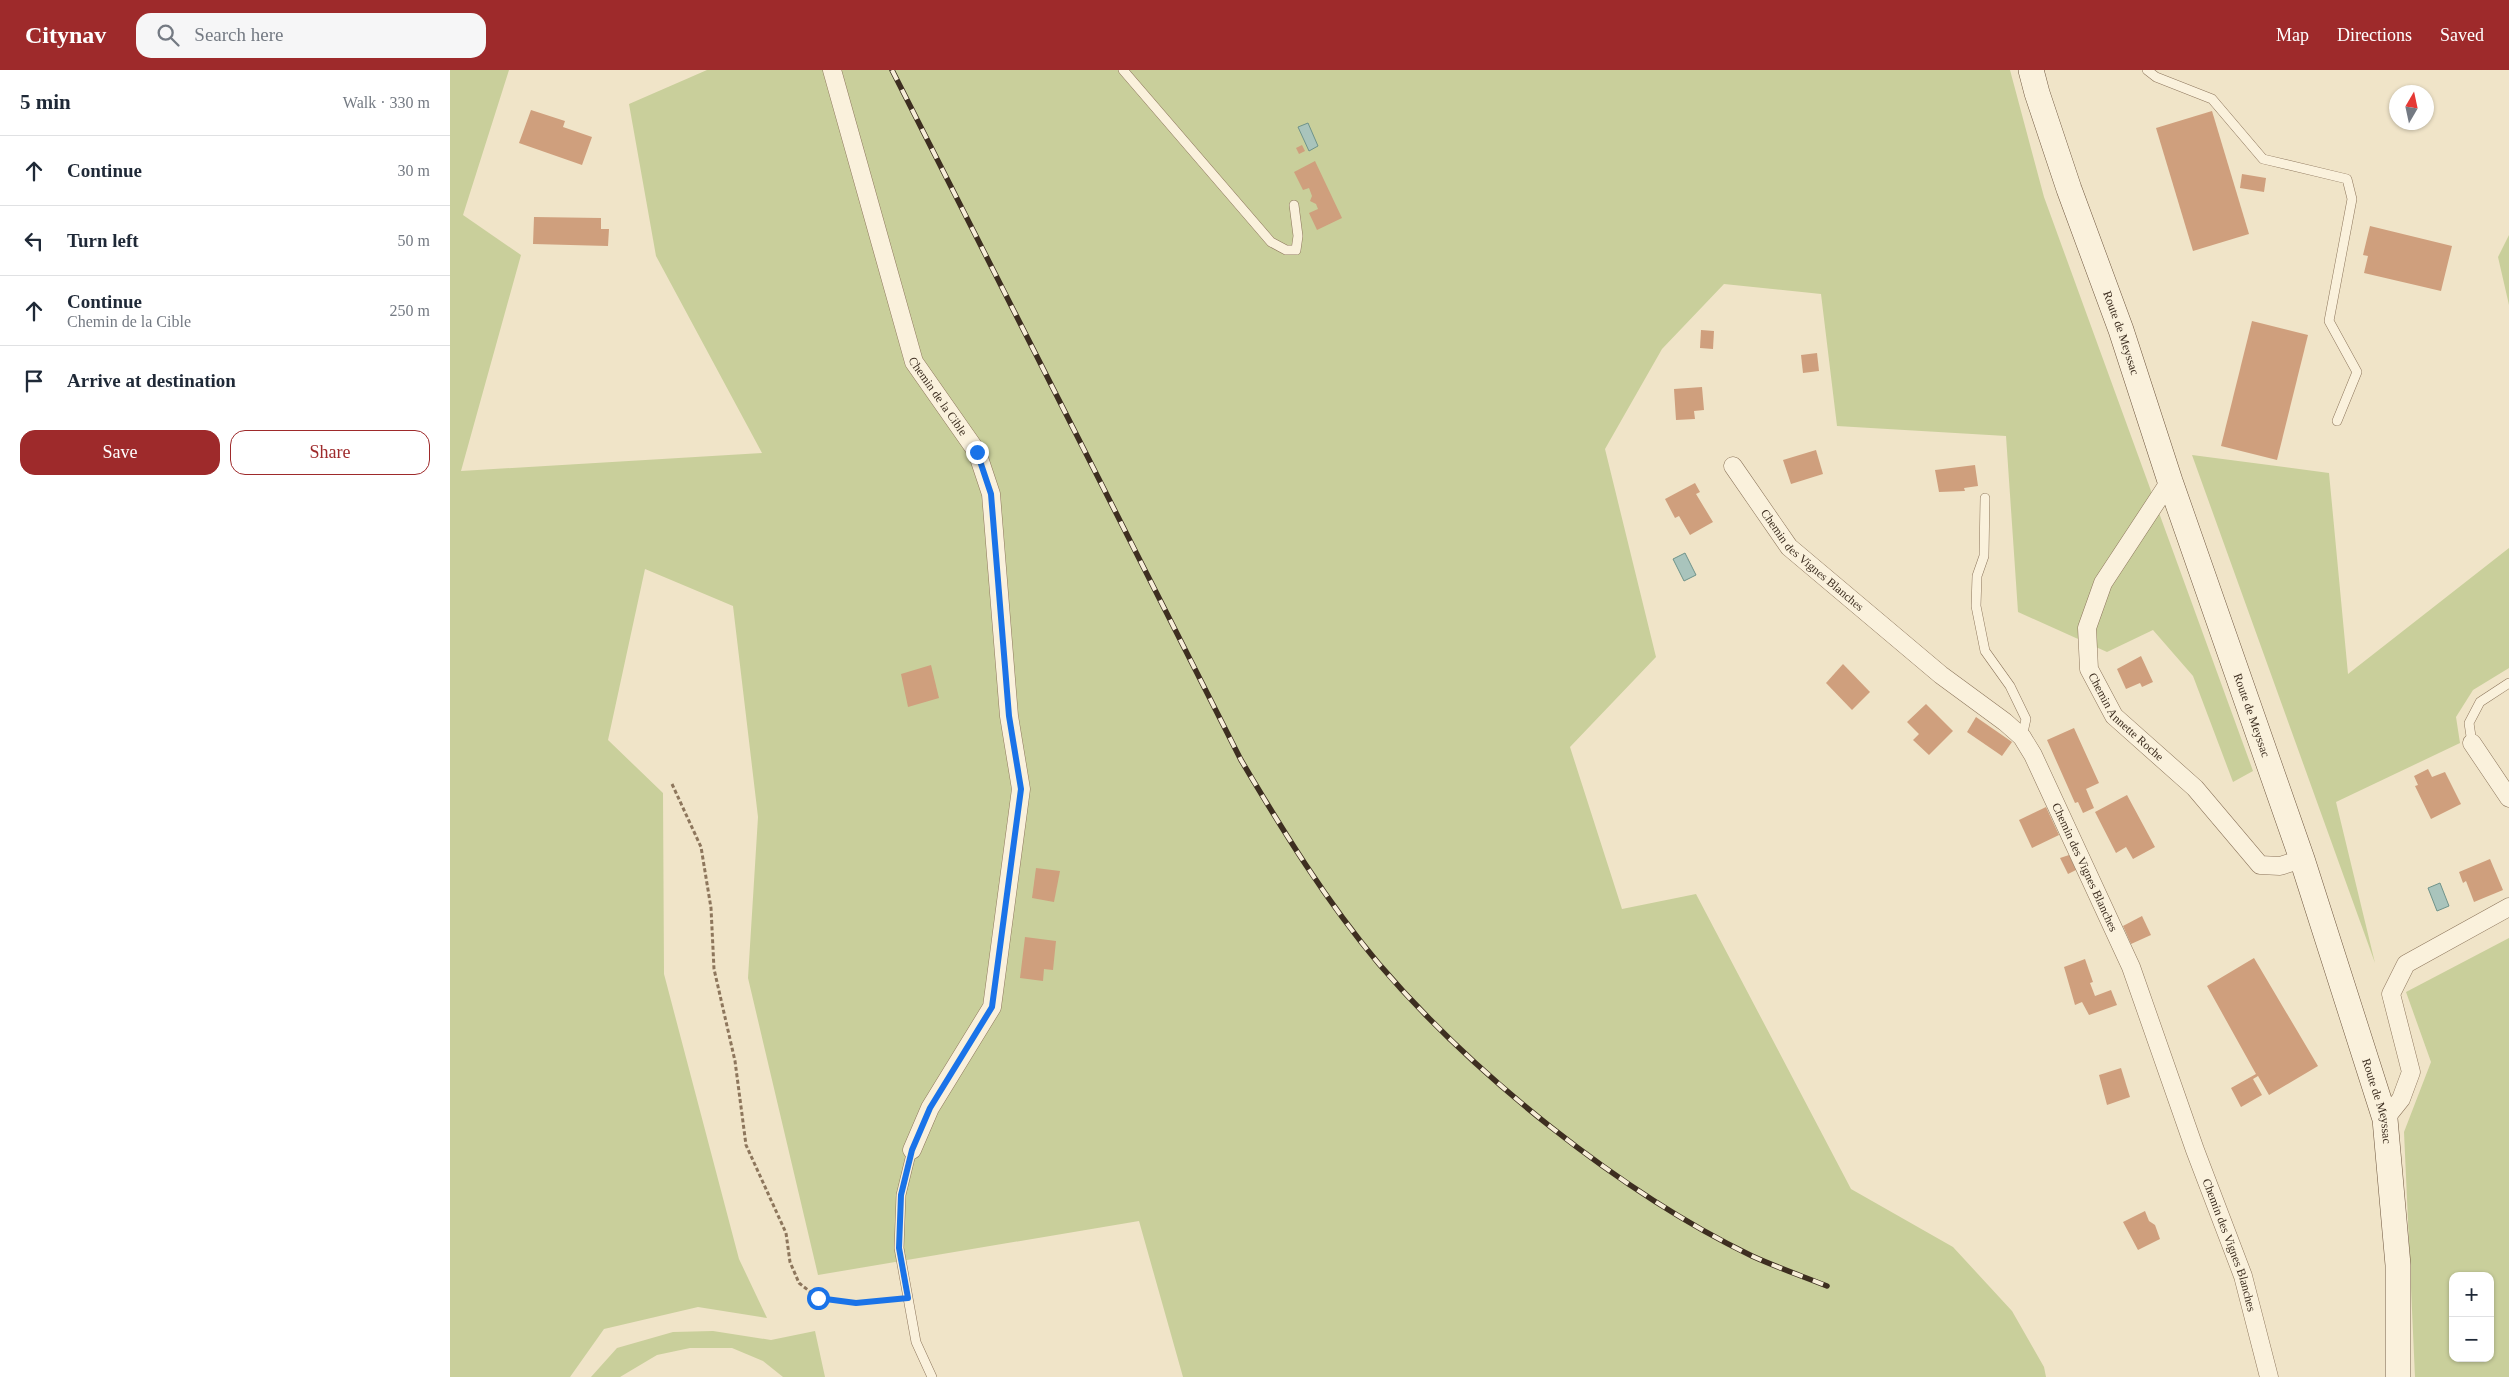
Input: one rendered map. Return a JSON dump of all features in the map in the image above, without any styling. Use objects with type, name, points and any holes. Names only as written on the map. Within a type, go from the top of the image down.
[{"type":"main road","name":"Route de Meyssac","points":[[2032,70],[2037,93],[2063,172],[2121,330],[2170,481],[2302,859],[2385,1119],[2398,1265],[2398,1377]]},
{"type":"street","name":"Chemin de la Cible","points":[[832,70],[914,362],[977,452],[991,494],[1009,716],[1021,789],[992,1007],[930,1108],[912,1150]]},
{"type":"street","name":"Chemin des Vignes Blanches","points":[[1733,466],[1790,547],[1941,675],[2005,722],[2022,737],[2078,848],[2132,966],[2195,1150],[2243,1276],[2269,1377]]},
{"type":"street","name":"Chemin Annette Roche","points":[[2170,481],[2103,583],[2087,628],[2089,669],[2114,716],[2195,788],[2260,865],[2280,866],[2302,859]]},
{"type":"street","points":[[2472,743],[2509,798]]},
{"type":"street","points":[[2385,1119],[2401,1099],[2411,1072],[2391,994],[2406,964],[2509,907]]},
{"type":"lane","points":[[1123,70],[1271,242],[1286,250],[1296,250],[1298,236],[1294,205]]},
{"type":"lane","points":[[2147,70],[2156,77],[2212,99],[2263,159],[2347,179],[2352,199],[2329,321],[2357,372],[2337,421]]},
{"type":"lane","points":[[1985,498],[1984,556],[1977,576],[1976,606],[1985,651],[2010,686],[2026,719],[2022,737]]},
{"type":"lane","points":[[2472,743],[2469,723],[2480,702],[2509,683]]},
{"type":"lane","points":[[912,1150],[901,1195],[899,1248],[916,1342],[932,1377]]},
{"type":"path","points":[[672,784],[701,846],[711,908],[714,969],[735,1061],[746,1145],[786,1233],[790,1262],[799,1283],[818,1298],[856,1303],[908,1298]]},
{"type":"green space","points":[[450,70],[509,70],[463,215],[521,255],[461,471],[762,453],[656,256],[629,104],[707,70],[2010,70],[2044,197],[2253,771],[2233,782],[2193,676],[2153,630],[2107,652],[2018,612],[2006,436],[1837,426],[1821,294],[1724,284],[1662,349],[1605,449],[1656,657],[1570,747],[1622,909],[1696,894],[1851,1189],[1953,1247],[2012,1311],[2044,1367],[2046,1377],[1183,1377],[1139,1221],[818,1275],[748,978],[758,817],[733,606],[645,569],[608,740],[663,793],[664,974],[739,1259],[767,1318],[698,1307],[604,1329],[570,1377],[450,1377]]},
{"type":"green space","points":[[2509,235],[2509,305],[2498,257]]},
{"type":"green space","points":[[2192,455],[2329,473],[2348,674],[2509,548],[2509,668],[2473,690],[2456,717],[2460,743],[2336,802],[2375,963]]},
{"type":"green space","points":[[2509,938],[2509,1377],[2415,1377],[2404,1132],[2431,1062],[2406,992]]},
{"type":"green space","points":[[713,1331],[771,1340],[815,1331],[825,1377],[783,1377],[763,1361],[732,1348],[690,1348],[657,1355],[620,1377],[591,1377],[617,1348],[673,1332]]},
{"type":"water","points":[[1308,123],[1318,146],[1309,151],[1298,127]]},
{"type":"water","points":[[1685,553],[1696,575],[1684,581],[1673,559]]},
{"type":"water","points":[[2440,883],[2449,906],[2437,911],[2428,888]]},
{"type":"building","points":[[531,110],[565,121],[563,127],[592,137],[582,165],[519,143]]},
{"type":"building","points":[[2212,111],[2249,234],[2193,251],[2156,128]]},
{"type":"building","points":[[1302,145],[1305,151],[1299,154],[1296,148]]},
{"type":"building","points":[[1315,161],[1342,218],[1317,230],[1309,213],[1318,209],[1316,204],[1310,201],[1312,196],[1309,188],[1303,190],[1294,172]]},
{"type":"building","points":[[2242,174],[2266,178],[2264,192],[2240,188]]},
{"type":"building","points":[[534,217],[601,218],[601,229],[609,229],[608,246],[533,244]]},
{"type":"building","points":[[2370,226],[2452,246],[2441,291],[2364,273],[2368,256],[2363,255]]},
{"type":"building","points":[[2252,321],[2308,335],[2277,460],[2221,446]]},
{"type":"building","points":[[1701,330],[1714,331],[1713,349],[1700,348]]},
{"type":"building","points":[[1817,353],[1819,371],[1803,373],[1801,355]]},
{"type":"building","points":[[1702,387],[1704,410],[1694,411],[1695,419],[1676,420],[1674,389]]},
{"type":"building","points":[[1816,450],[1823,474],[1791,484],[1783,460]]},
{"type":"building","points":[[1975,465],[1978,486],[1964,488],[1965,491],[1939,492],[1935,470]]},
{"type":"building","points":[[1695,483],[1700,492],[1696,494],[1713,522],[1690,535],[1679,516],[1675,518],[1665,499]]},
{"type":"building","points":[[2141,656],[2153,682],[2142,687],[2140,683],[2126,689],[2117,669]]},
{"type":"building","points":[[1843,664],[1870,692],[1852,710],[1826,683]]},
{"type":"building","points":[[931,665],[939,698],[908,707],[901,674]]},
{"type":"building","points":[[1926,704],[1953,731],[1929,755],[1913,740],[1919,734],[1907,722]]},
{"type":"building","points":[[1976,717],[2012,742],[2002,756],[1967,732]]},
{"type":"building","points":[[2074,728],[2099,783],[2086,789],[2094,808],[2083,813],[2078,802],[2075,803],[2047,740]]},
{"type":"building","points":[[2428,769],[2432,777],[2445,772],[2461,804],[2431,819],[2415,786],[2418,785],[2414,776]]},
{"type":"building","points":[[2127,795],[2155,847],[2133,859],[2126,847],[2116,853],[2095,812]]},
{"type":"building","points":[[2046,807],[2059,835],[2032,848],[2019,820]]},
{"type":"building","points":[[2069,855],[2076,870],[2068,874],[2060,858]]},
{"type":"building","points":[[2490,859],[2503,890],[2474,902],[2466,881],[2463,883],[2459,872]]},
{"type":"building","points":[[1036,868],[1060,871],[1054,902],[1032,898]]},
{"type":"building","points":[[2142,916],[2151,935],[2131,944],[2123,926]]},
{"type":"building","points":[[1025,937],[1056,941],[1053,970],[1044,969],[1043,981],[1020,978]]},
{"type":"building","points":[[2254,958],[2318,1066],[2269,1095],[2258,1076],[2253,1079],[2262,1095],[2241,1107],[2231,1088],[2256,1074],[2207,986]]},
{"type":"building","points":[[2085,959],[2093,982],[2090,983],[2095,996],[2111,990],[2117,1005],[2089,1015],[2082,1002],[2075,1005],[2064,967]]},
{"type":"building","points":[[2121,1068],[2130,1097],[2107,1105],[2099,1075]]},
{"type":"building","points":[[2145,1211],[2149,1221],[2155,1225],[2160,1239],[2138,1250],[2123,1222]]},
{"type":"railway","points":[[892,70],[1241,760],[1306,865],[1341,916],[1379,964],[1417,1006],[1504,1088],[1552,1128],[1601,1165],[1651,1199],[1702,1230],[1752,1256],[1827,1286]]},
{"type":"route","points":[[818,1298],[856,1303],[908,1298],[899,1248],[901,1195],[912,1150],[930,1108],[992,1007],[1021,789],[1009,716],[991,494],[977,452]]}]
